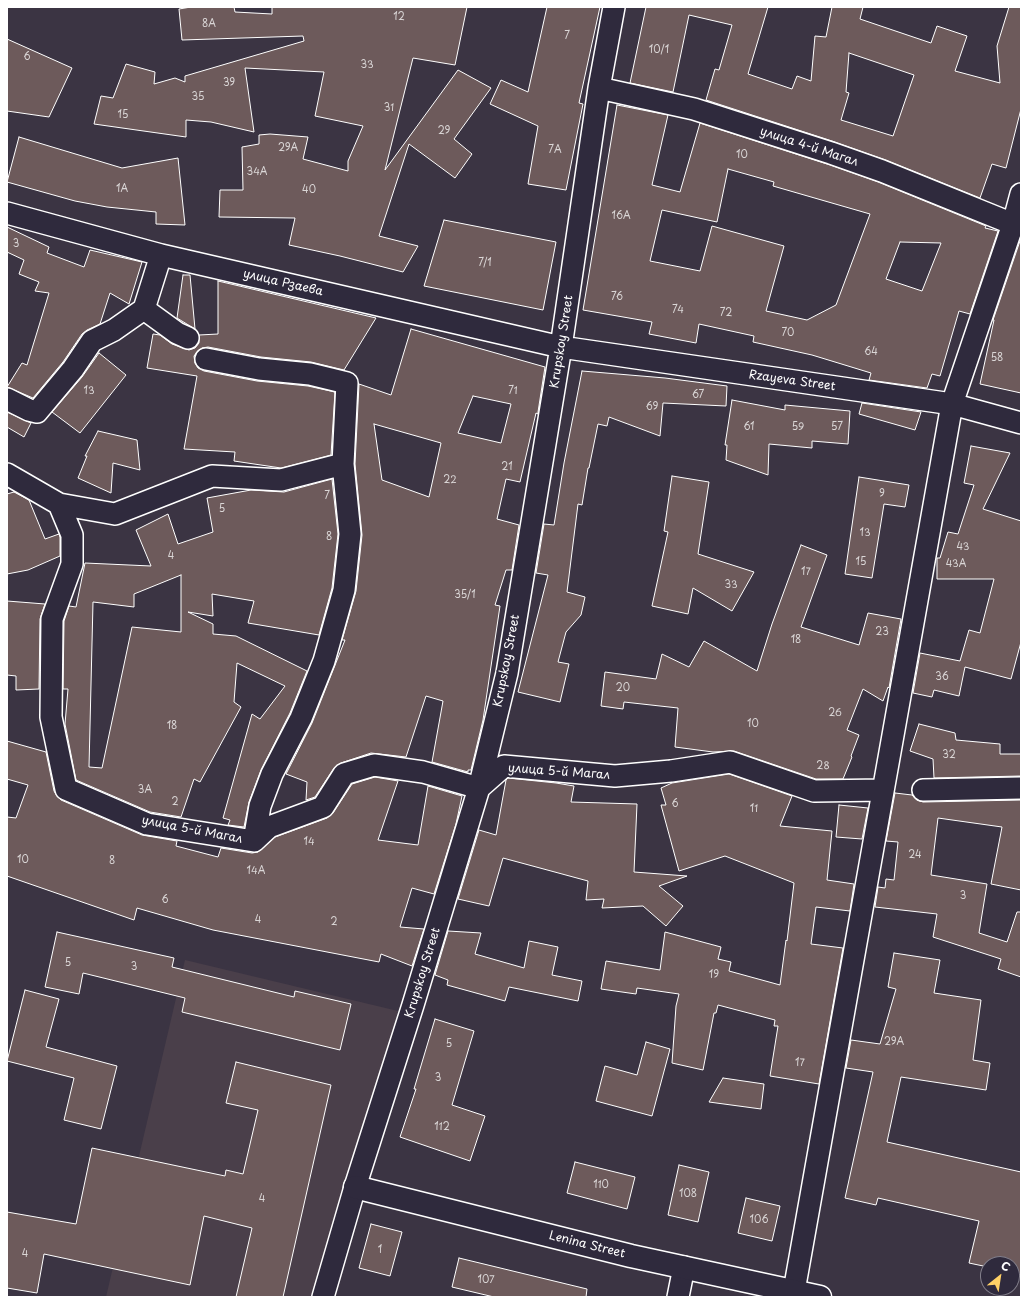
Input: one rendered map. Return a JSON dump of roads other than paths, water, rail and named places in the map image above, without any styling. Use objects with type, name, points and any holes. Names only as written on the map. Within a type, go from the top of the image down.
[{"type":"street","name":"Krupskoy Street","points":[[323,1297],[355,1187],[413,1005],[479,788],[507,673],[561,347],[599,88],[614,7]]},
{"type":"street","name":"улица 4-й Магал","points":[[599,88],[694,109],[831,153],[882,171],[1017,225]]},
{"type":"street","points":[[794,1291],[952,404],[1017,225],[1021,194]]},
{"type":"street","name":"улица Рзаева","points":[[7,213],[161,255],[561,347]]},
{"type":"street","points":[[7,399],[29,410],[37,412],[72,369],[92,341],[114,330],[144,310],[161,255]]},
{"type":"street","points":[[144,310],[188,338]]},
{"type":"street","name":"Rzayeva Street","points":[[561,347],[952,404],[1021,423]]},
{"type":"street","points":[[206,359],[259,369],[310,374],[347,383],[343,464],[350,534],[344,590],[324,661],[302,718],[272,774],[260,806],[254,841]]},
{"type":"street","points":[[7,474],[59,504],[115,514],[212,476],[281,480],[343,464]]},
{"type":"street","name":"улица 5-й Магал","points":[[59,504],[72,535],[72,564],[52,619],[51,717],[66,789],[147,824],[254,841],[269,827],[323,807],[344,774],[374,764],[423,772],[479,788],[504,766],[614,776],[671,771],[730,762],[814,790],[883,790]]},
{"type":"street","points":[[923,790],[1021,788]]},
{"type":"street","name":"Lenina Street","points":[[355,1187],[631,1256],[820,1297]]},
{"type":"street","points":[[678,1297],[684,1267]]}]
